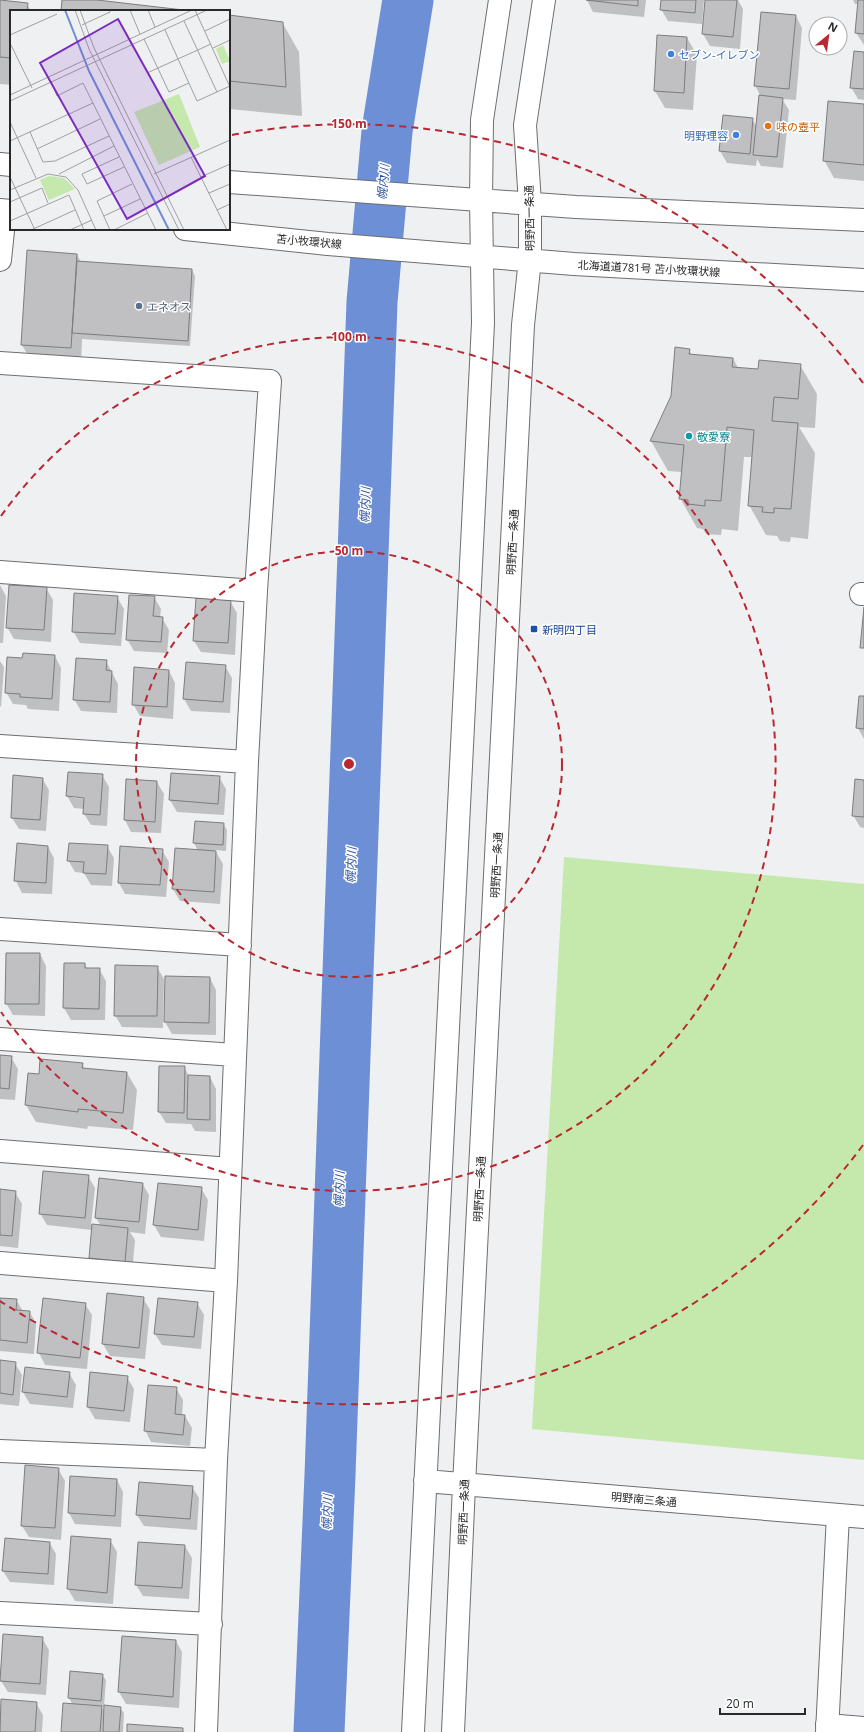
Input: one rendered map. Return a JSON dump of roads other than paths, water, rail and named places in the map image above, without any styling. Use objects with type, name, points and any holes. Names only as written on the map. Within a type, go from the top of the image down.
[{"type":"street","points":[[413,1732],[483,323],[481,200],[482,120],[500,0]]},
{"type":"street","name":"明野西一条通","points":[[453,1732],[464,1485],[523,332],[530,259],[530,204],[524,125],[544,0]]},
{"type":"street","points":[[0,164],[10,165]]},
{"type":"street","points":[[230,182],[576,208],[864,220]]},
{"type":"street","points":[[0,260],[5,211]]},
{"type":"street","name":"苫小牧環状線","points":[[195,230],[328,244],[434,252]]},
{"type":"street","name":"北海道道781号 苫小牧環状線","points":[[434,252],[581,264],[864,280]]},
{"type":"street","points":[[0,363],[270,381],[256,591],[247,762],[226,1280],[216,1460],[206,1732]]},
{"type":"street","points":[[0,572],[256,591]]},
{"type":"street","points":[[0,746],[247,762]]},
{"type":"street","points":[[0,929],[240,946]]},
{"type":"street","points":[[0,1038],[235,1055]]},
{"type":"street","points":[[0,1151],[230,1169]]},
{"type":"street","points":[[0,1263],[226,1280]]},
{"type":"street","points":[[0,1451],[216,1460]]},
{"type":"street","name":"明野南三条通","points":[[425,1481],[864,1517]]},
{"type":"street","points":[[838,1515],[827,1729],[864,1728]]},
{"type":"street","points":[[0,1613],[210,1624]]},
{"type":"waterway","name":"幌内川","points":[[319,1732],[330,1475],[372,302],[387,131],[408,0]]},
{"type":"place","name":"セブン-イレブン","points":[[671,54]]},
{"type":"place","name":"味の壺平","points":[[768,126]]},
{"type":"place","name":"明野理容","points":[[736,135]]},
{"type":"place","name":"エネオス","points":[[139,306]]},
{"type":"place","name":"敬愛寮","points":[[689,436]]},
{"type":"place","name":"新明四丁目","points":[[534,629]]}]
